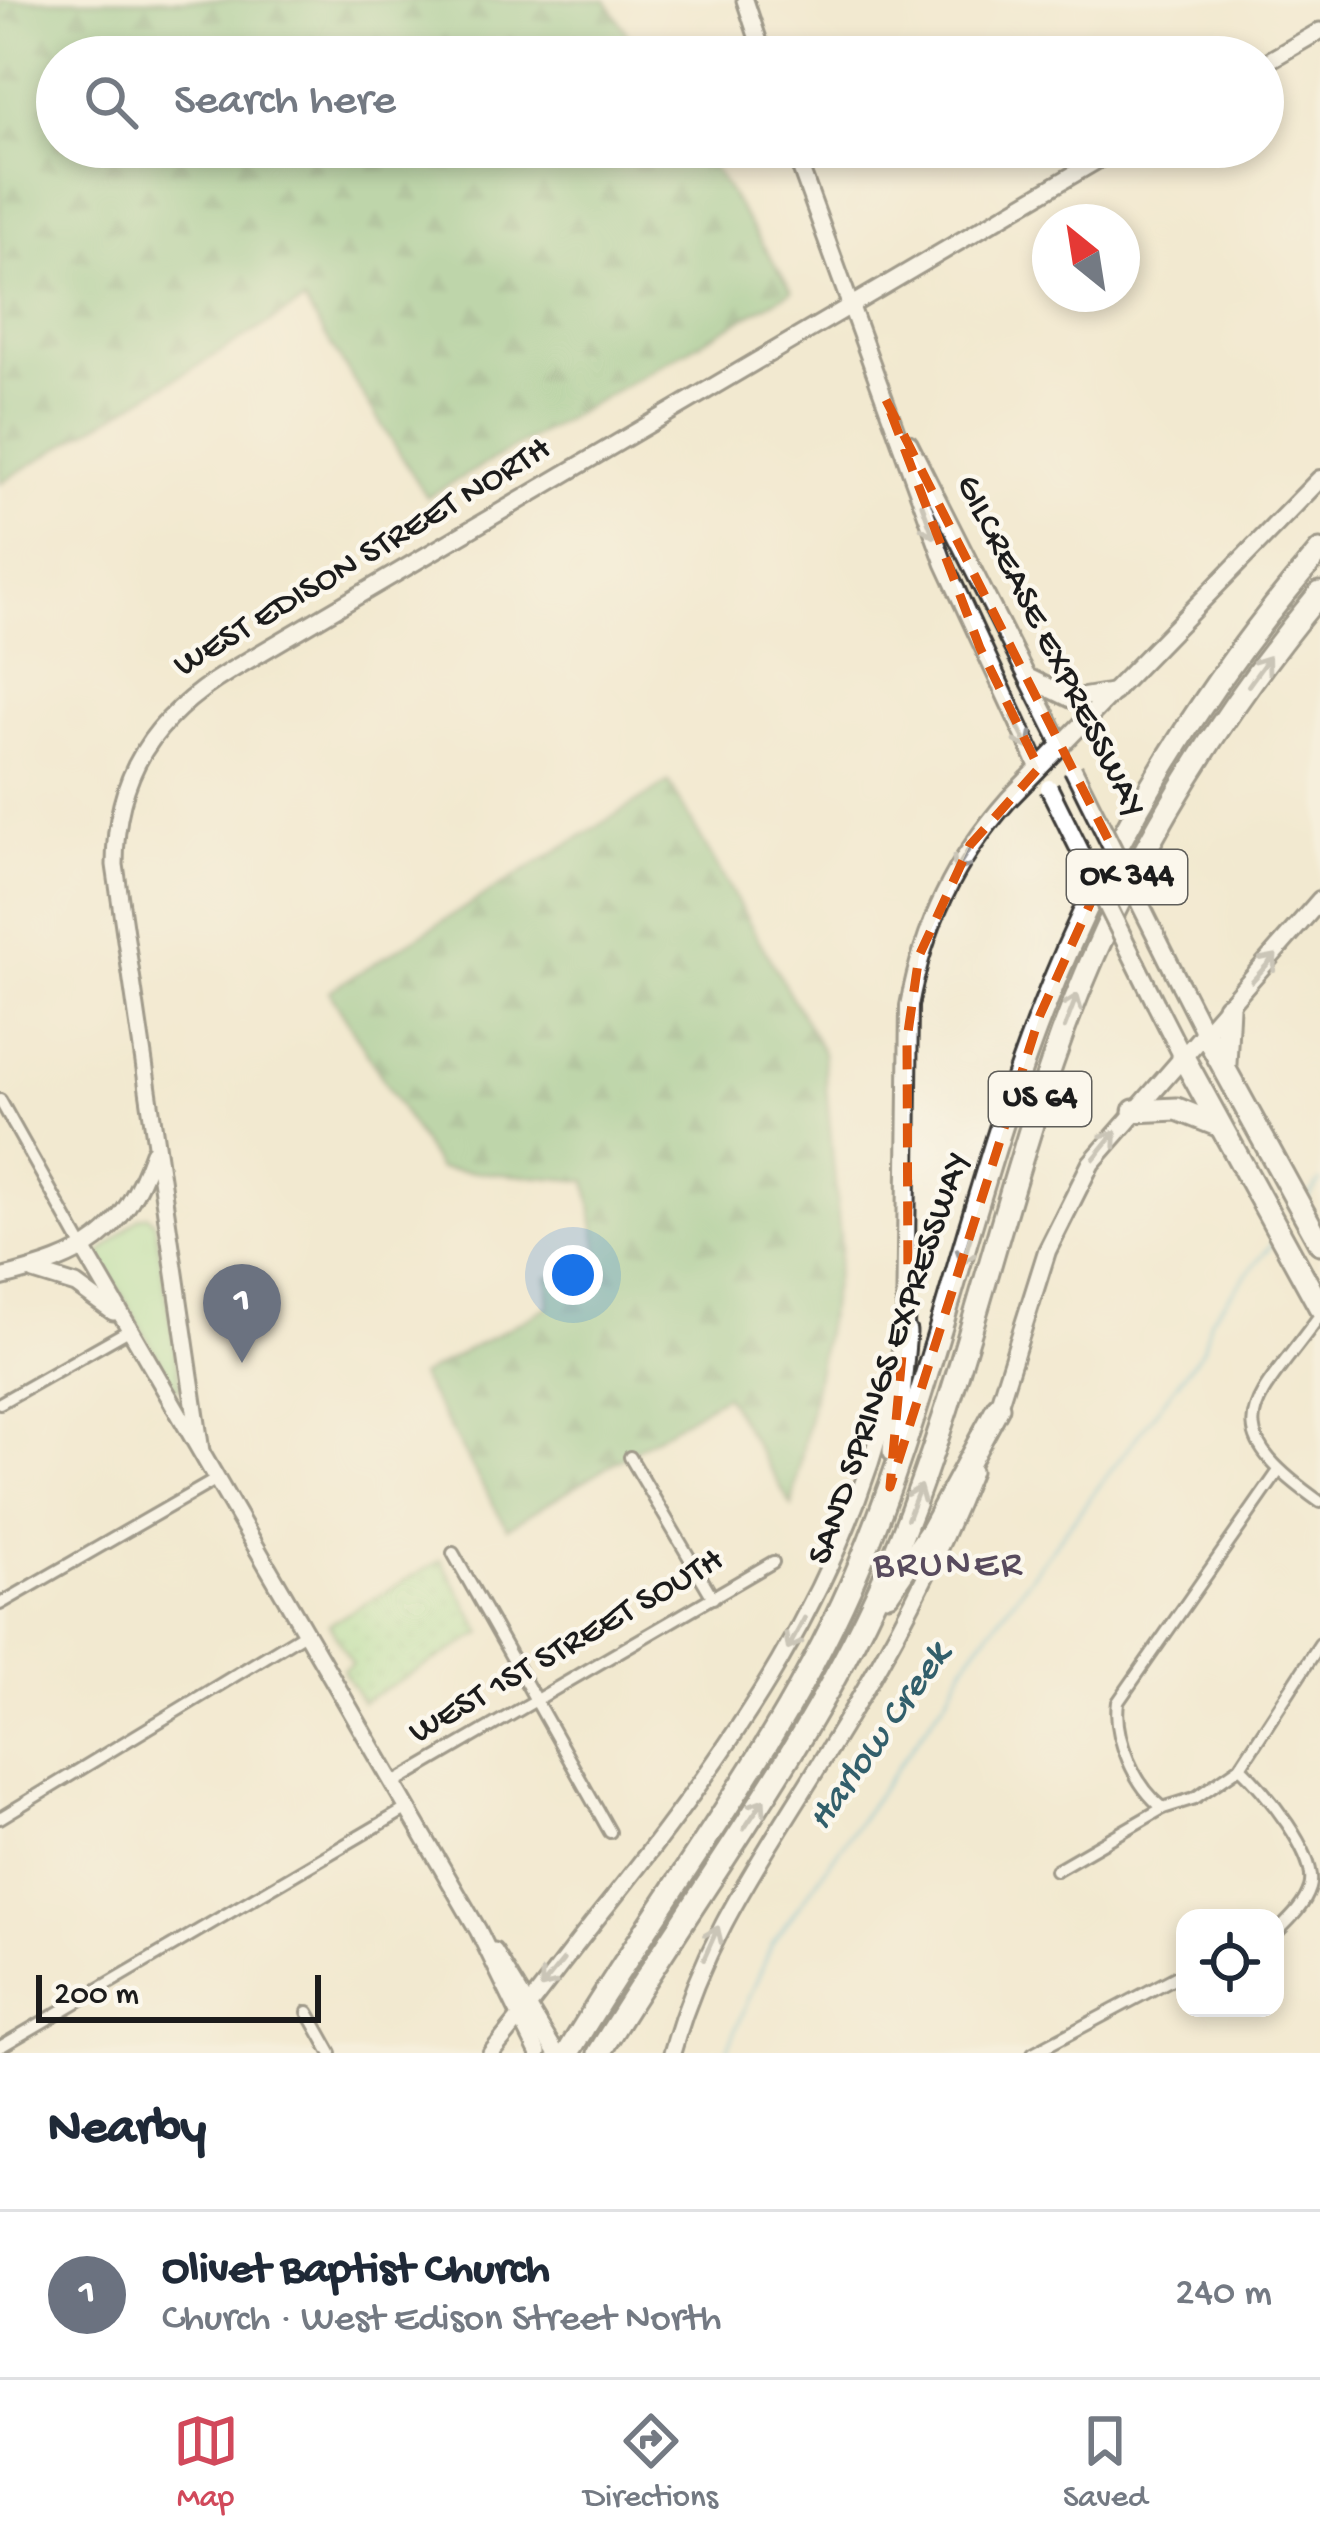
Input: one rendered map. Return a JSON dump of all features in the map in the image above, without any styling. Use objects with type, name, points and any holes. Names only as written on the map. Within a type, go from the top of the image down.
[{"type":"highway","name":"SAND SPRINGS EXPRESSWAY","points":[[568,2053],[768,1742],[838,1613],[890,1487],[1028,1051],[1086,908],[1138,808],[1198,710],[1320,551]]},
{"type":"highway","name":"SAND SPRINGS EXPRESSWAY","points":[[599,2053],[774,1785],[850,1648],[922,1481],[1041,1096],[1090,964],[1183,783],[1257,673],[1320,593]]},
{"type":"highway","points":[[1226,1071],[1228,1006]]},
{"type":"highway","name":"GILCREASE EXPRESSWAY","points":[[1205,1033],[1320,1243]]},
{"type":"highway","name":"GILCREASE EXPRESSWAY","points":[[1183,1057],[1320,1311]]},
{"type":"highway","points":[[1134,1111],[1177,1109],[1220,1126]]},
{"type":"highway","points":[[890,1487],[905,1332]]},
{"type":"highway","points":[[850,1648],[931,1532],[998,1407]]},
{"type":"main road","points":[[905,1332],[907,1039],[919,956],[947,884],[970,845],[1039,768],[1320,479]]},
{"type":"main road","points":[[1029,678],[1053,694],[1072,698],[1114,692]]},
{"type":"main road","name":"GILCREASE EXPRESSWAY","points":[[1062,746],[1205,1033]]},
{"type":"main road","name":"GILCREASE EXPRESSWAY","points":[[1039,768],[1183,1057]]},
{"type":"main road","points":[[998,1407],[1061,1214],[1091,1163],[1320,900]]},
{"type":"street","points":[[746,0],[757,36]]},
{"type":"street","points":[[1284,52],[1320,31]]},
{"type":"street","name":"GILCREASE EXPRESSWAY","points":[[801,168],[944,562],[1039,768]]},
{"type":"street","name":"WEST EDISON STREET NORTH","points":[[202,1451],[121,915],[116,827],[131,770],[149,738],[208,684],[1084,168]]},
{"type":"street","name":"GILCREASE EXPRESSWAY","points":[[886,400],[1062,746]]},
{"type":"street","points":[[0,1100],[406,1809],[556,2053]]},
{"type":"street","points":[[0,1277],[84,1250],[129,1207],[154,1149]]},
{"type":"street","points":[[25,1271],[76,1285],[103,1302],[129,1330]]},
{"type":"street","points":[[1320,1311],[1256,1408],[1256,1445],[1278,1472],[1320,1502]]},
{"type":"street","points":[[0,1403],[129,1330]]},
{"type":"street","points":[[491,2053],[689,1804],[769,1684],[841,1541],[875,1450],[905,1332]]},
{"type":"street","points":[[672,2053],[693,1982],[719,1924],[824,1758],[950,1527],[998,1407]]},
{"type":"street","points":[[630,1457],[713,1598]]},
{"type":"street","points":[[1163,1808],[1150,1796],[1118,1732],[1118,1702],[1278,1472]]},
{"type":"street","points":[[0,1604],[217,1479]]},
{"type":"street","points":[[453,1553],[610,1832]]},
{"type":"street","name":"WEST 1ST STREET SOUTH","points":[[392,1784],[773,1562]]},
{"type":"street","points":[[0,1818],[305,1633]]},
{"type":"street","points":[[1056,1870],[1163,1808],[1195,1798],[1240,1767],[1320,1644]]},
{"type":"street","points":[[1240,1767],[1300,1844],[1312,1876],[1305,1899],[1284,1924]]},
{"type":"street","points":[[0,2047],[406,1809]]},
{"type":"street","points":[[478,1930],[534,2047]]},
{"type":"street","points":[[1033,2053],[1176,1977]]},
{"type":"street","points":[[308,2012],[331,2053]]},
{"type":"highlighted area","points":[[886,400],[1114,851],[1040,1015],[890,1487],[908,1289],[907,1039],[919,956],[970,845],[1039,768],[980,648]]},
{"type":"green space","points":[[0,0],[606,0],[629,36],[36,36],[36,168],[713,168],[792,291],[427,497],[304,302],[0,483]]},
{"type":"green space","points":[[669,782],[823,1052],[841,1248],[792,1506],[725,1395],[507,1528],[419,1376],[549,1306],[547,1277],[602,1269],[587,1181],[438,1169],[329,991]]},
{"type":"green space","points":[[148,1215],[155,1223],[181,1387],[176,1389],[99,1255],[139,1217]]},
{"type":"green space","points":[[441,1560],[483,1633],[362,1702],[343,1670],[352,1664],[329,1624]]},
{"type":"waterway","name":"Harlow Creek","points":[[1307,1199],[1320,1181]]},
{"type":"waterway","name":"Harlow Creek","points":[[726,2053],[772,1944],[947,1697],[965,1663],[1203,1349],[1211,1318],[1272,1244]]},
{"type":"place","name":"Olivet Baptist Church","points":[[242,1363]]},
{"type":"district","name":"BRUNER","points":[[949,1567]]}]
